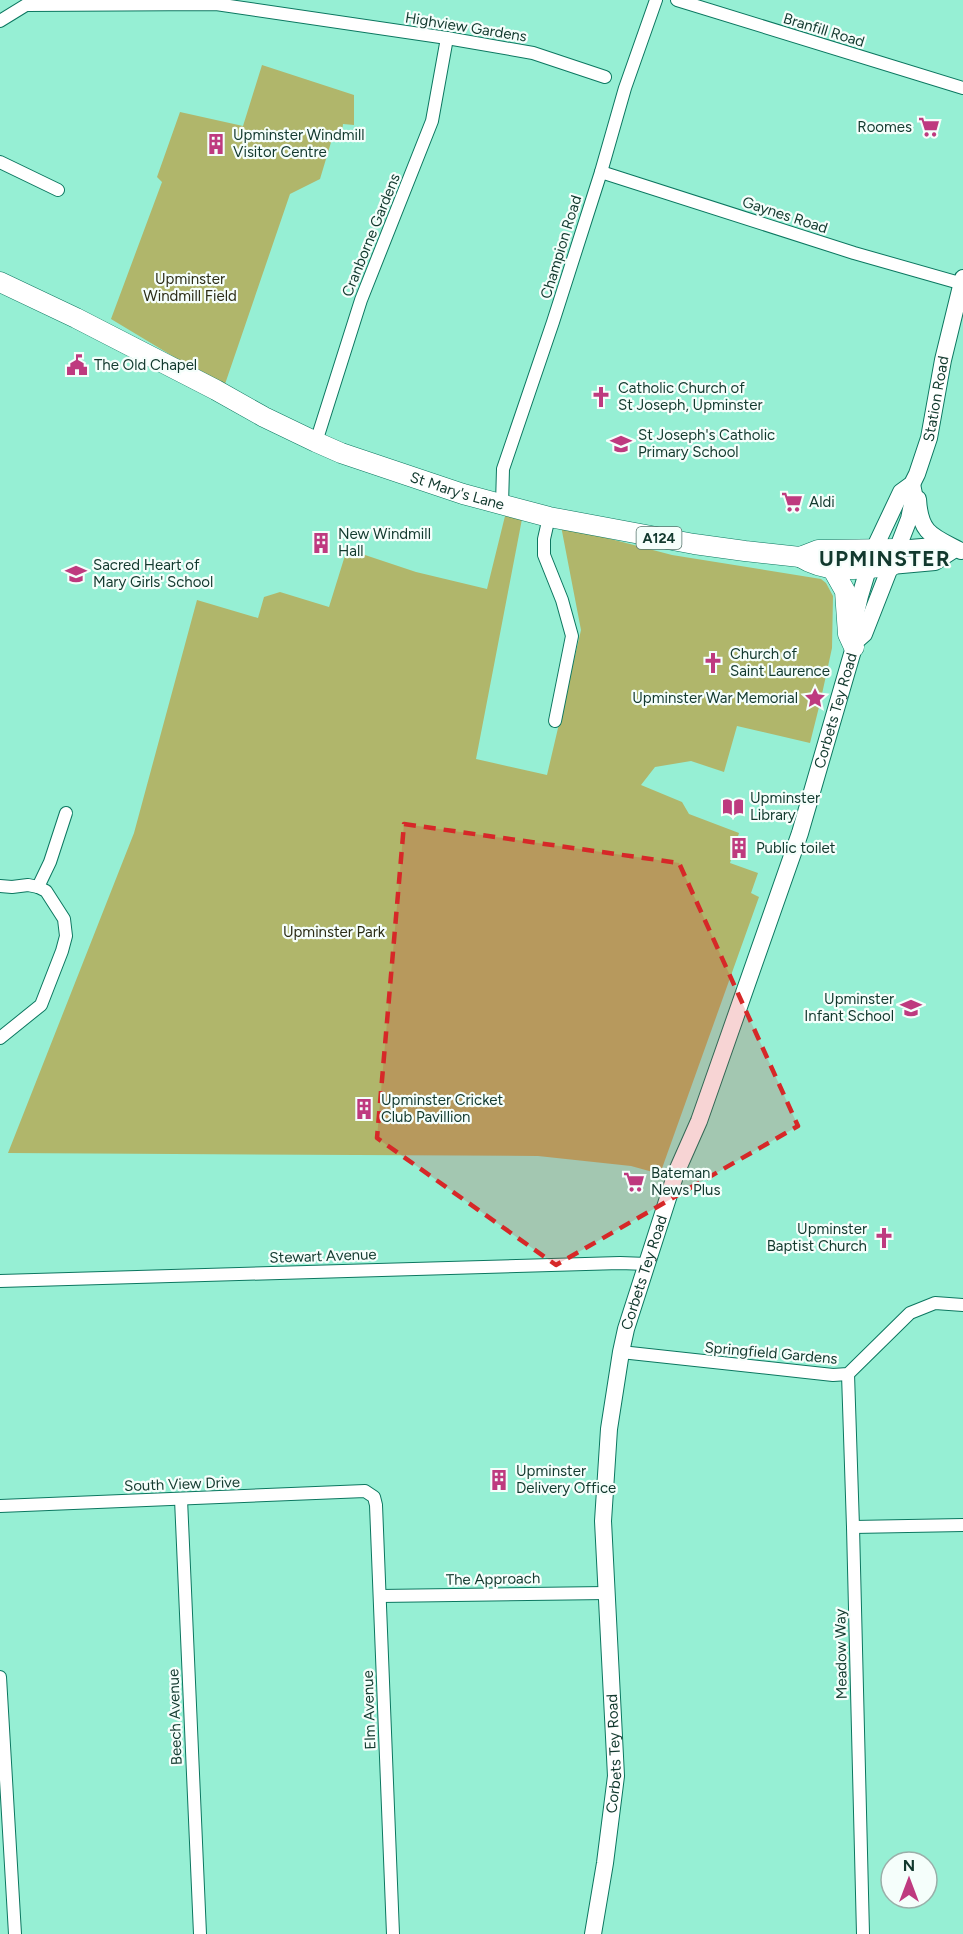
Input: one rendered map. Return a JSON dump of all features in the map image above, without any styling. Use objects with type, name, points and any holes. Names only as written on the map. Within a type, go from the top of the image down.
[{"type":"main road","name":"St Mary's Lane","points":[[0,282],[76,318],[316,442],[463,494],[549,517],[694,544],[800,557],[818,550],[874,549],[894,557],[935,562],[959,551]]},
{"type":"main road","name":"Station Road","points":[[894,557],[909,519],[914,494],[914,479],[928,438],[943,360],[962,282]]},
{"type":"main road","name":"Station Road","points":[[874,549],[901,492],[914,479]]},
{"type":"main road","points":[[914,479],[920,522],[935,537],[959,551]]},
{"type":"main road","name":"Corbets Tey Road","points":[[855,644],[852,630],[874,549]]},
{"type":"main road","points":[[800,557],[814,566],[832,568],[845,591],[848,634],[855,644]]},
{"type":"main road","name":"St Mary's Lane","points":[[832,568],[852,570],[868,568],[894,557]]},
{"type":"main road","name":"Corbets Tey Road","points":[[593,1934],[616,1776],[603,1521],[609,1429],[626,1329],[676,1173],[699,1121],[800,833],[855,644],[864,634],[894,557]]},
{"type":"street","name":"Champion Road","points":[[502,504],[503,469],[553,322],[626,86],[656,0]]},
{"type":"street","name":"Branfill Road","points":[[676,0],[963,88]]},
{"type":"street","name":"Highview Gardens","points":[[0,21],[26,5],[216,4],[533,53],[605,77]]},
{"type":"street","name":"Cranborne Gardens","points":[[316,442],[361,300],[432,122],[447,38]]},
{"type":"street","points":[[0,162],[58,190]]},
{"type":"street","name":"Gaynes Road","points":[[601,172],[854,253],[962,282]]},
{"type":"street","points":[[549,517],[544,539],[544,555],[562,600],[572,636],[555,721]]},
{"type":"street","points":[[38,887],[50,862],[66,813]]},
{"type":"street","points":[[0,886],[28,885],[46,891],[64,919],[66,936],[42,1005],[0,1038]]},
{"type":"street","name":"Stewart Avenue","points":[[0,1281],[596,1263],[647,1264]]},
{"type":"street","name":"Springfield Gardens","points":[[621,1352],[822,1374],[848,1374],[910,1313],[934,1303],[963,1305]]},
{"type":"street","name":"Meadow Way","points":[[848,1374],[863,1934]]},
{"type":"street","name":"South View Drive","points":[[0,1506],[365,1491]]},
{"type":"street","name":"Elm Avenue","points":[[365,1491],[374,1497],[376,1505],[393,1934]]},
{"type":"street","name":"Beech Avenue","points":[[181,1499],[200,1934]]},
{"type":"street","points":[[853,1527],[963,1525]]},
{"type":"street","name":"The Approach","points":[[380,1596],[607,1593]]},
{"type":"street","points":[[0,1677],[15,1934]]},
{"type":"highlighted area","points":[[404,824],[679,863],[798,1126],[556,1265],[377,1138]]},
{"type":"green space","name":"Upminster Windmill Field","points":[[262,65],[354,95],[354,125],[343,124],[341,139],[332,139],[320,179],[290,194],[224,387],[111,319],[162,182],[157,177],[180,112],[243,126]]},
{"type":"green space","name":"Upminster Park","points":[[505,516],[522,519],[476,759],[547,775],[581,630],[561,526],[672,555],[821,579],[833,596],[832,648],[822,694],[815,694],[812,703],[819,707],[810,743],[737,726],[724,772],[691,761],[655,767],[641,785],[682,802],[689,814],[739,833],[730,863],[758,873],[751,893],[759,897],[660,1174],[631,1166],[538,1156],[8,1153],[134,833],[197,600],[258,618],[264,597],[280,592],[329,607],[347,549],[416,572],[487,589]]},
{"type":"place","name":"Roomes","points":[[929,127]]},
{"type":"place","name":"Upminster Windmill Visitor Centre","points":[[216,144]]},
{"type":"place","name":"The Old Chapel","points":[[77,365]]},
{"type":"place","name":"Catholic Church of St Joseph, Upminster","points":[[601,397]]},
{"type":"place","name":"St Joseph's Catholic Primary School","points":[[621,444]]},
{"type":"place","name":"Aldi","points":[[792,502]]},
{"type":"place","name":"New Windmill Hall","points":[[321,543]]},
{"type":"place","name":"Sacred Heart of Mary Girls' School","points":[[76,574]]},
{"type":"place","name":"Church of Saint Laurence","points":[[713,663]]},
{"type":"place","name":"Upminster War Memorial","points":[[815,698]]},
{"type":"place","name":"Upminster Library","points":[[733,807]]},
{"type":"place","name":"Public toilet","points":[[739,848]]},
{"type":"place","name":"Upminster Infant School","points":[[911,1008]]},
{"type":"place","name":"Upminster Cricket Club Pavillion","points":[[364,1109]]},
{"type":"place","name":"Bateman News Plus","points":[[634,1182]]},
{"type":"place","name":"Upminster Baptist Church","points":[[884,1238]]},
{"type":"place","name":"Upminster Delivery Office","points":[[499,1480]]},
{"type":"district","name":"UPMINSTER","points":[[885,559]]}]
